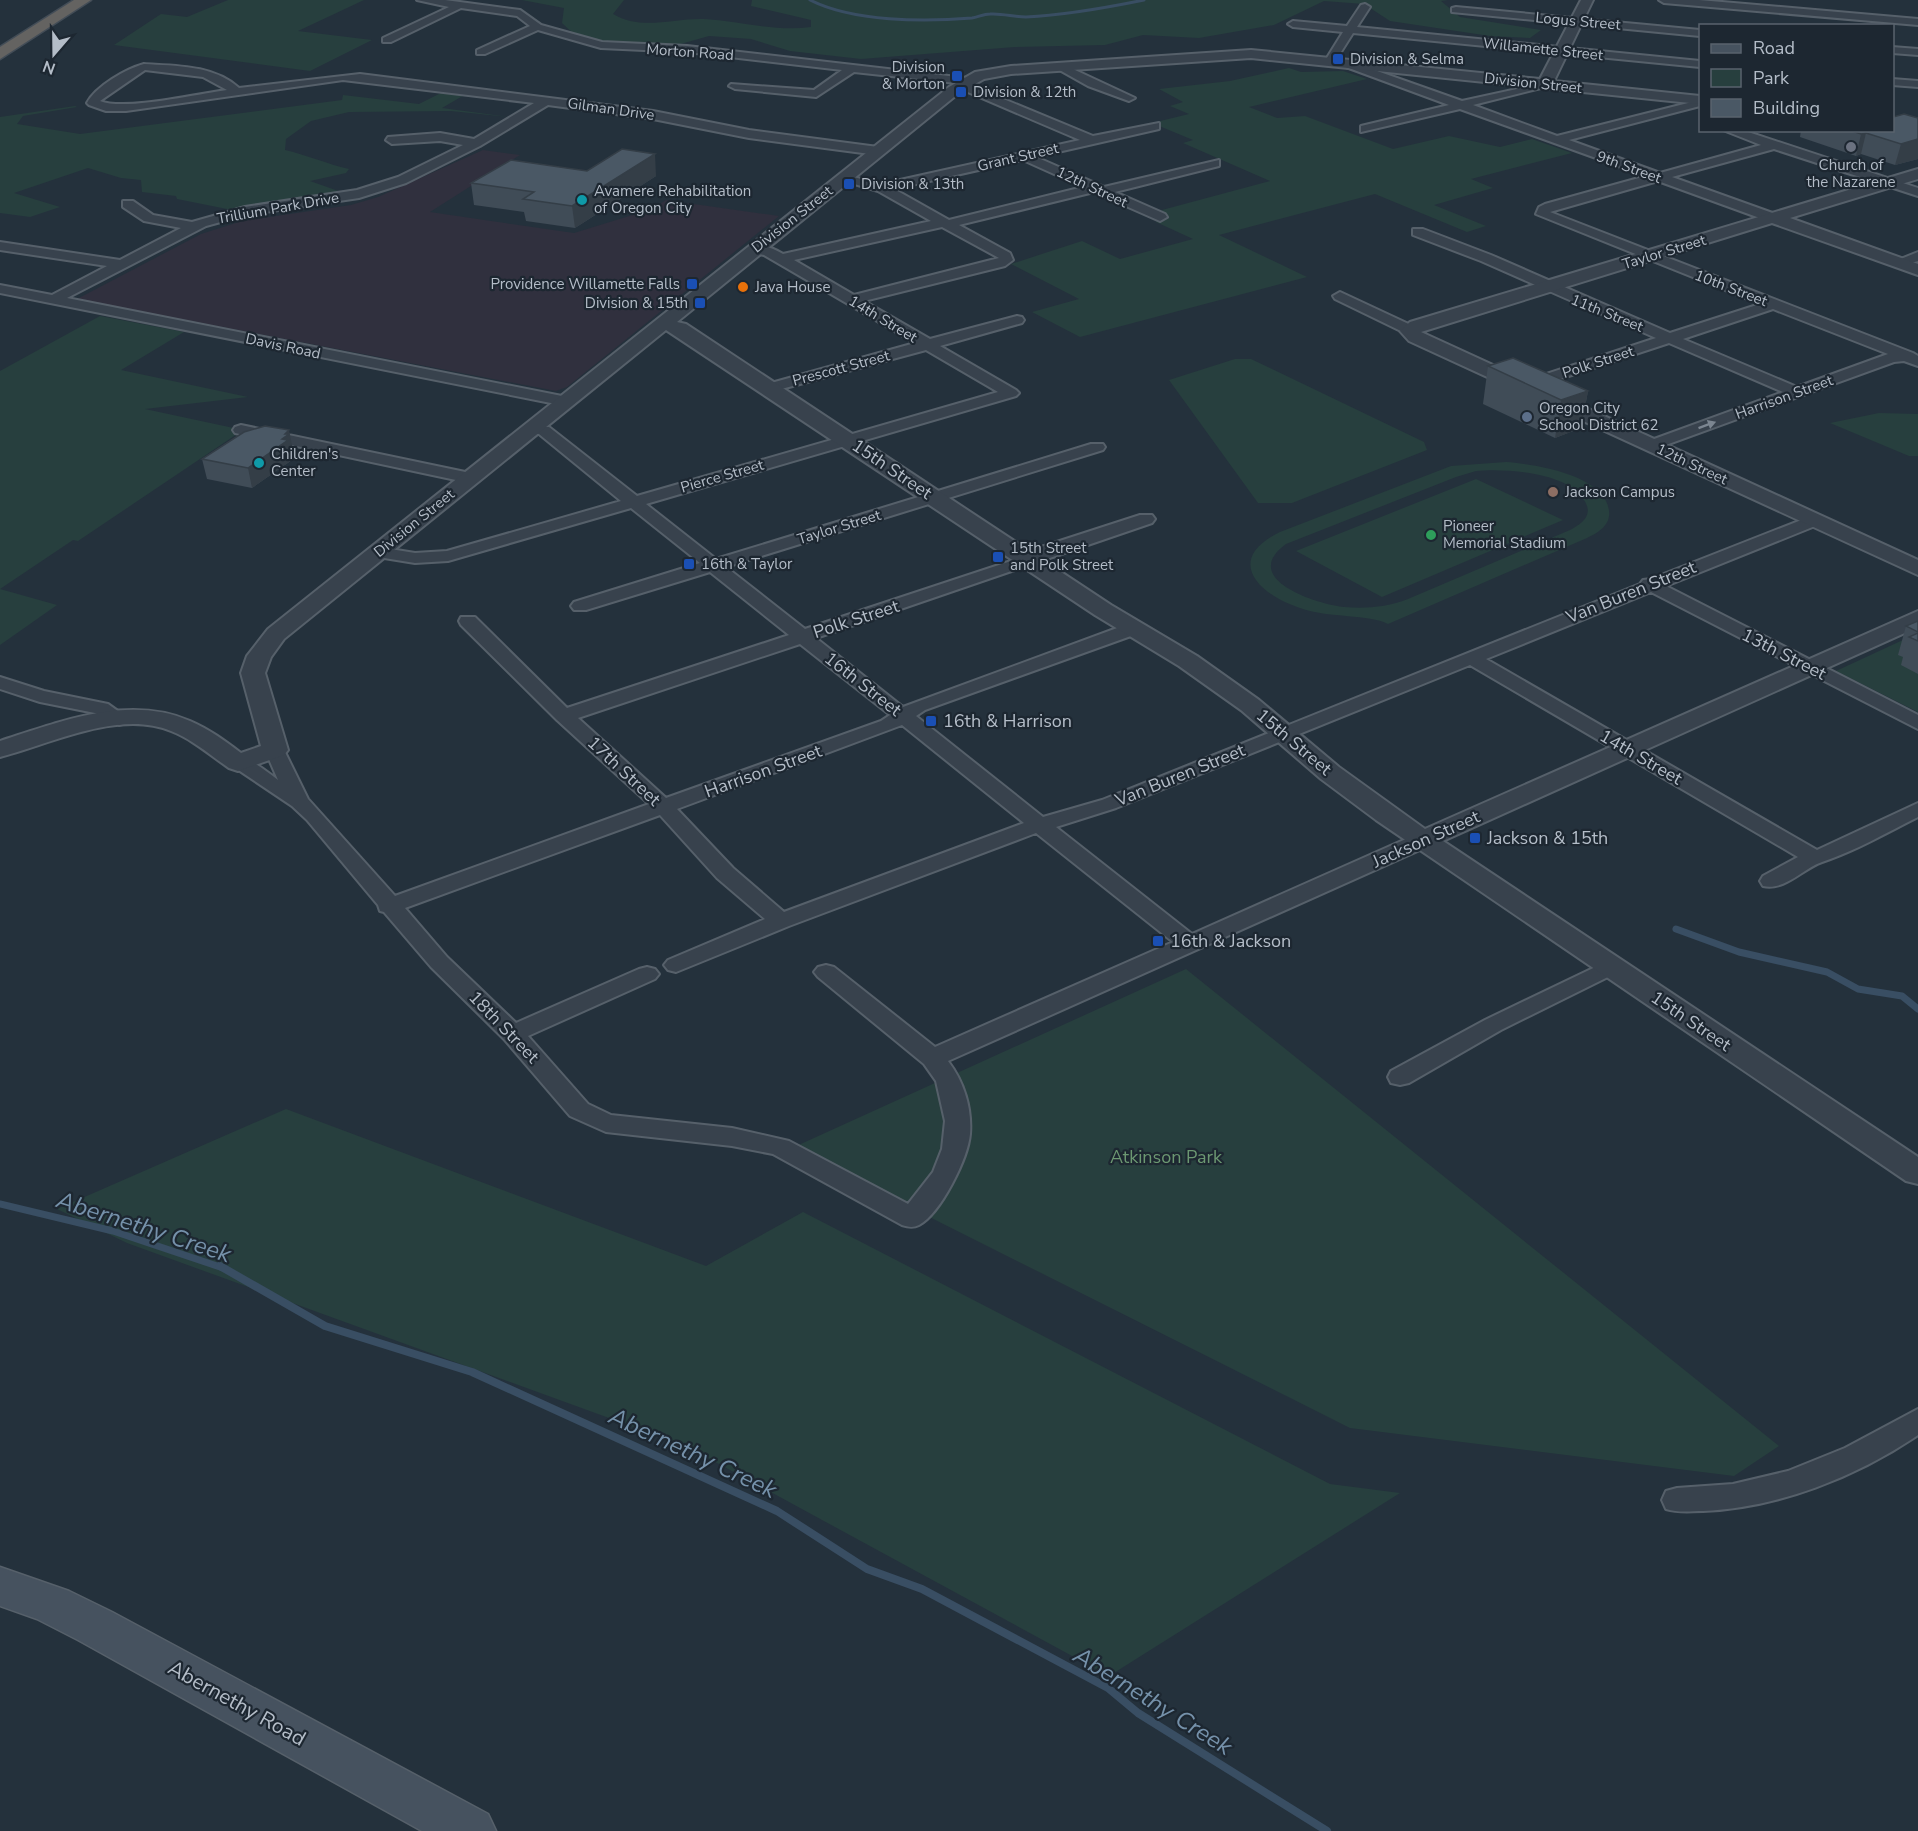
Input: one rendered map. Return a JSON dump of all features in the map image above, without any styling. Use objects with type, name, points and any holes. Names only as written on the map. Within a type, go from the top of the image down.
[{"type":"highway","points":[[0,45],[70,0]]},
{"type":"highway","points":[[0,54],[84,0]]},
{"type":"main road","name":"Abernethy Road","points":[[0,1586],[53,1605],[95,1626],[470,1831]]},
{"type":"street","name":"Morton Road","points":[[422,0],[520,13],[537,27],[611,47],[687,49],[963,83]]},
{"type":"street","points":[[1365,129],[1545,84],[1587,0]]},
{"type":"street","points":[[1664,0],[1918,22]]},
{"type":"street","points":[[387,40],[460,5]]},
{"type":"street","points":[[1336,62],[1350,30],[1365,7]]},
{"type":"street","name":"Logus Street","points":[[1456,10],[1699,33]]},
{"type":"street","points":[[1792,24],[1795,11]]},
{"type":"street","name":"Willamette Street","points":[[1293,24],[1699,64]]},
{"type":"street","points":[[481,52],[537,27]]},
{"type":"street","points":[[1894,50],[1918,52]]},
{"type":"street","name":"Division Street","points":[[253,673],[259,656],[276,634],[963,83],[992,72],[1243,54],[1699,101]]},
{"type":"street","name":"9th Street","points":[[1336,62],[1918,270]]},
{"type":"street","points":[[1060,66],[1092,84],[1129,98]]},
{"type":"street","name":"Gilman Drive","points":[[237,93],[228,82],[215,77],[144,67],[96,97],[93,103],[106,108],[126,108],[237,93],[343,77],[372,78],[672,117],[749,134],[878,151]]},
{"type":"street","points":[[735,86],[816,94],[852,68]]},
{"type":"street","points":[[1894,82],[1918,84]]},
{"type":"street","points":[[963,83],[1090,140]]},
{"type":"street","name":"Trillium Park Drive","points":[[53,300],[191,226],[245,211],[372,190],[410,177],[476,143],[546,101]]},
{"type":"street","points":[[1554,140],[1699,102]]},
{"type":"street","points":[[1670,111],[1690,117]]},
{"type":"street","name":"Grant Street","points":[[882,188],[1155,126]]},
{"type":"street","points":[[1735,132],[1918,192]]},
{"type":"street","points":[[392,140],[440,137],[476,143]]},
{"type":"street","points":[[1658,177],[1773,145]]},
{"type":"street","name":"12th Street","points":[[1025,156],[1160,218]]},
{"type":"street","points":[[781,259],[1215,163]]},
{"type":"street","name":"Taylor Street","points":[[1410,330],[1918,174]]},
{"type":"street","points":[[845,177],[882,188],[1005,256],[1006,260],[852,300]]},
{"type":"street","name":"10th Street","points":[[1658,177],[1550,207],[1544,210],[1543,214],[1914,358]]},
{"type":"street","points":[[128,204],[149,218],[191,226]]},
{"type":"street","name":"11th Street","points":[[1418,232],[1486,258],[1546,288],[1797,392]]},
{"type":"street","points":[[0,246],[120,264]]},
{"type":"street","name":"14th Street","points":[[754,249],[768,251],[1011,393]]},
{"type":"street","points":[[1898,263],[1918,256]]},
{"type":"street","name":"Davis Road","points":[[0,289],[566,401]]},
{"type":"street","name":"12th Street","points":[[1340,297],[1410,330],[1413,336],[1918,568]]},
{"type":"street","name":"Polk Street","points":[[1525,386],[1774,304]]},
{"type":"street","name":"Prescott Street","points":[[769,388],[1017,320]]},
{"type":"street","name":"15th Street","points":[[662,323],[679,328],[1028,560],[1205,673],[1284,733],[1330,773],[1423,840],[1918,1173]]},
{"type":"street","name":"Harrison Street","points":[[1652,445],[1891,358],[1914,358]]},
{"type":"street","name":"Pierce Street","points":[[378,552],[433,559],[1011,393]]},
{"type":"street","name":"16th Street","points":[[533,429],[543,430],[1191,945]]},
{"type":"street","points":[[242,430],[470,478]]},
{"type":"street","name":"Taylor Street","points":[[580,606],[1097,447]]},
{"type":"street","name":"Polk Street","points":[[564,716],[804,637],[1146,519]]},
{"type":"street","name":"Van Buren Street","points":[[676,965],[781,921],[1040,824],[1064,819],[1109,804],[1649,584],[1814,520]]},
{"type":"street","name":"13th Street","points":[[1649,584],[1918,723]]},
{"type":"street","name":"Jackson Street","points":[[933,1058],[1086,987],[1191,945],[1918,618]]},
{"type":"street","name":"17th Street","points":[[468,621],[564,716],[664,807],[725,873],[781,921]]},
{"type":"street","name":"Harrison Street","points":[[388,906],[888,725],[918,706],[1135,628]]},
{"type":"street","name":"14th Street","points":[[1469,657],[1814,857]]},
{"type":"street","name":"18th Street","points":[[253,673],[275,750],[299,802]]},
{"type":"street","points":[[0,683],[50,698],[101,708],[119,719]]},
{"type":"street","name":"18th Street","points":[[0,749],[69,729],[119,719],[145,717],[173,722],[238,762],[299,802],[339,844],[388,906],[439,962],[513,1034],[579,1110],[606,1123],[767,1143],[808,1161],[911,1218],[935,1190],[951,1160],[957,1120],[953,1089],[945,1072],[933,1058]]},
{"type":"street","points":[[238,762],[275,750]]},
{"type":"street","points":[[1771,882],[1814,857],[1830,854],[1918,809]]},
{"type":"street","points":[[1400,1077],[1493,1025],[1610,967]]},
{"type":"street","points":[[826,972],[933,1058]]},
{"type":"street","points":[[513,1034],[647,974]]},
{"type":"street","points":[[1677,1500],[1740,1496],[1812,1474],[1853,1460],[1918,1420]]},
{"type":"shaded area","points":[[483,150],[520,155],[430,212],[574,233],[652,209],[666,200],[779,216],[567,387],[556,391],[77,299],[201,234],[242,221],[351,205],[378,197]]},
{"type":"green space","points":[[228,0],[364,0],[298,31],[372,40],[310,71],[114,45],[161,14],[187,17]]},
{"type":"green space","points":[[522,0],[624,0],[613,14],[635,22],[704,19],[798,28],[811,27],[811,20],[751,6],[752,0],[1448,0],[1441,1],[1460,17],[1541,30],[1530,38],[1490,36],[1390,21],[1364,4],[1324,1],[1274,25],[1199,38],[1143,35],[1105,45],[1015,47],[861,59],[790,51],[751,39],[709,36],[677,45],[627,47],[578,38],[562,23],[564,8]]},
{"type":"green space","points":[[1289,68],[1301,72],[1343,71],[1367,79],[1249,107],[1277,118],[1305,116],[1393,149],[1449,136],[1500,147],[1532,139],[1572,153],[1471,179],[1493,188],[1434,205],[1486,226],[1467,232],[1375,194],[1219,235],[1307,277],[1080,337],[1032,312],[1079,299],[1011,264],[1082,241],[1120,259],[1193,239],[1156,222],[1162,210],[1270,181],[1183,143],[1193,140],[1152,123],[1189,114],[1170,106],[1183,102],[1159,89],[1230,81]]},
{"type":"green space","points":[[445,91],[466,94],[442,108],[509,117],[451,111],[349,112],[311,121],[286,139],[285,150],[349,169],[346,173],[310,181],[344,193],[232,210],[177,199],[176,196],[142,192],[141,180],[121,178],[88,168],[14,193],[60,207],[30,217],[0,213],[0,117],[75,106],[77,107],[23,116],[17,124],[80,134],[342,100],[343,95],[419,104]]},
{"type":"green space","points":[[100,316],[184,332],[121,370],[248,397],[145,409],[243,430],[78,541],[73,540],[0,589],[0,371]]},
{"type":"green space","points":[[1235,359],[1251,359],[1424,442],[1427,450],[1292,503],[1258,503],[1169,380]]},
{"type":"green space","points":[[1879,413],[1918,414],[1918,456],[1909,456],[1830,423]]},
{"type":"green space","points":[[1506,462],[1533,465],[1567,474],[1596,488],[1605,499],[1609,511],[1608,520],[1599,531],[1587,538],[1388,624],[1303,609],[1273,595],[1254,576],[1250,565],[1253,554],[1263,543],[1280,532],[1451,466]],"holes":[[[1489,470],[1521,472],[1555,479],[1580,495],[1587,506],[1586,518],[1570,530],[1408,599],[1384,606],[1332,605],[1301,595],[1276,579],[1271,568],[1274,557],[1286,544],[1456,477]]]},
{"type":"green space","points":[[1476,479],[1563,520],[1382,597],[1296,551]]},
{"type":"green space","points":[[0,589],[57,605],[0,645]]},
{"type":"green space","points":[[1918,633],[1918,712],[1836,671]]},
{"type":"green space","name":"Atkinson Park","points":[[1186,969],[1779,1446],[1734,1476],[1350,1428],[792,1148]]},
{"type":"green space","points":[[286,1109],[706,1266],[803,1212],[1330,1484],[1400,1493],[1109,1676],[686,1446],[127,1243],[57,1209]]},
{"type":"building","points":[[1904,114],[1918,118],[1918,139],[1901,144],[1866,133],[1855,132],[1894,132],[1894,117]]},
{"type":"building","points":[[622,149],[655,154],[572,206],[523,199],[534,192],[471,183],[511,160],[587,171]]},
{"type":"building","points":[[1513,358],[1588,391],[1561,400],[1488,366]]},
{"type":"building","points":[[265,426],[289,430],[285,434],[289,434],[282,439],[288,440],[248,468],[202,459],[244,432]]},
{"type":"building","points":[[1918,621],[1918,632],[1906,626]]},
{"type":"building","points":[[1918,633],[1918,641],[1909,637]]},
{"type":"waterway","points":[[810,0],[847,13],[911,20],[972,18],[986,14],[1026,17],[1056,15],[1144,0]]},
{"type":"waterway","points":[[1676,929],[1739,952],[1827,972],[1858,989],[1902,996],[1918,1009]]},
{"type":"waterway","name":"Abernethy Creek","points":[[0,1204],[113,1231],[223,1268]]},
{"type":"waterway","name":"Abernethy Creek","points":[[220,1266],[325,1326],[472,1372],[777,1511],[867,1569],[922,1589],[1108,1688],[1138,1713],[1327,1831]]},
{"type":"place","name":"Division & Selma","points":[[1338,59]]},
{"type":"place","name":"Division & Morton","points":[[957,76]]},
{"type":"place","name":"Division & 12th","points":[[961,92]]},
{"type":"place","name":"Church of the Nazarene","points":[[1851,147]]},
{"type":"place","name":"Division & 13th","points":[[849,184]]},
{"type":"place","name":"Avamere Rehabilitation of Oregon City","points":[[582,200]]},
{"type":"place","name":"Providence Willamette Falls","points":[[692,284]]},
{"type":"place","name":"Java House","points":[[743,287]]},
{"type":"place","name":"Division & 15th","points":[[700,303]]},
{"type":"place","name":"Oregon City School District 62","points":[[1527,417]]},
{"type":"place","name":"Children's Center","points":[[259,463]]},
{"type":"place","name":"Jackson Campus","points":[[1553,492]]},
{"type":"place","name":"Pioneer Memorial Stadium","points":[[1431,535]]},
{"type":"place","name":"15th Street and Polk Street","points":[[998,557]]},
{"type":"place","name":"16th & Taylor","points":[[689,564]]},
{"type":"place","name":"16th & Harrison","points":[[931,721]]},
{"type":"place","name":"Jackson & 15th","points":[[1475,838]]},
{"type":"place","name":"16th & Jackson","points":[[1158,941]]}]
